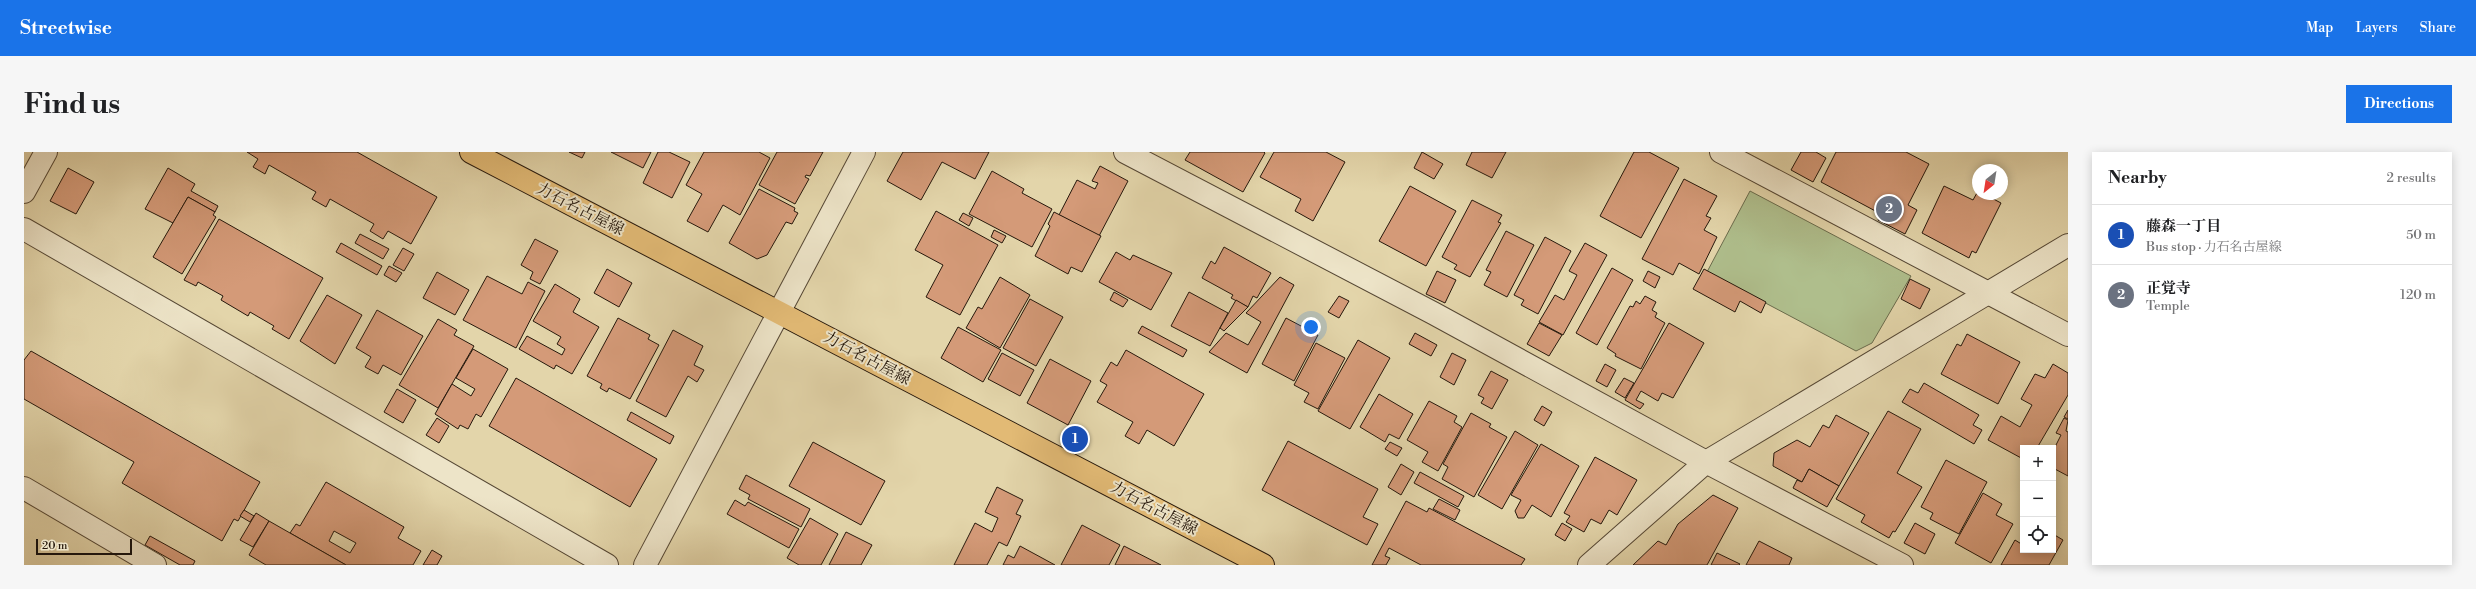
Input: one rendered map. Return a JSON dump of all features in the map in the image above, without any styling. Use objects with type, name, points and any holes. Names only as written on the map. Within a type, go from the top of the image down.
[{"type":"main road","name":"力石名古屋線","points":[[471,152],[1264,565]]},
{"type":"street","points":[[24,192],[46,152]]},
{"type":"street","points":[[645,565],[864,152]]},
{"type":"street","points":[[1125,152],[1157,160],[1706,462],[1902,565]]},
{"type":"street","points":[[1721,152],[2068,335]]},
{"type":"street","points":[[24,228],[607,565]]},
{"type":"street","points":[[1589,565],[1706,462],[2068,245]]},
{"type":"street","points":[[24,488],[155,565]]},
{"type":"green space","points":[[1750,191],[1911,276],[1872,343],[1856,351],[1707,272]]},
{"type":"building","points":[[247,152],[357,152],[437,197],[411,244],[388,231],[383,239],[370,231],[374,224],[330,199],[326,207],[312,199],[316,192],[269,165],[265,174],[253,167],[258,159]]},
{"type":"building","points":[[569,152],[585,152],[582,158]]},
{"type":"building","points":[[611,152],[651,152],[643,168]]},
{"type":"building","points":[[658,152],[669,152],[690,162],[672,198],[643,183]]},
{"type":"building","points":[[704,152],[759,152],[770,158],[740,215],[723,205],[708,232],[687,221],[702,194],[686,185]]},
{"type":"building","points":[[777,152],[823,152],[810,176],[806,175],[805,177],[809,179],[795,204],[759,185]]},
{"type":"building","points":[[903,152],[989,152],[975,179],[942,162],[921,200],[887,181]]},
{"type":"building","points":[[1190,152],[1265,153],[1243,192],[1185,160]]},
{"type":"building","points":[[1274,152],[1326,152],[1345,162],[1313,221],[1295,211],[1301,199],[1260,177]]},
{"type":"building","points":[[1422,152],[1443,164],[1434,179],[1414,168]]},
{"type":"building","points":[[1472,152],[1506,152],[1492,178],[1466,165]]},
{"type":"building","points":[[1634,152],[1649,152],[1679,168],[1641,238],[1600,216]]},
{"type":"building","points":[[1801,152],[1816,152],[1826,158],[1813,182],[1791,170]]},
{"type":"building","points":[[1836,152],[1906,152],[1929,164],[1908,205],[1917,210],[1905,234],[1878,220],[1881,214],[1821,182]]},
{"type":"building","points":[[1100,166],[1128,181],[1099,236],[1059,215],[1077,180],[1095,189],[1098,183],[1092,181]]},
{"type":"building","points":[[68,168],[94,182],[76,214],[50,201]]},
{"type":"building","points":[[168,168],[195,184],[191,191],[218,206],[215,212],[188,197],[173,223],[145,209]]},
{"type":"building","points":[[992,171],[1024,189],[1022,193],[1052,209],[1032,247],[969,214]]},
{"type":"building","points":[[1684,179],[1717,196],[1706,216],[1711,218],[1704,230],[1717,237],[1699,274],[1679,263],[1673,275],[1642,259]]},
{"type":"building","points":[[1410,186],[1456,211],[1426,266],[1379,241]]},
{"type":"building","points":[[1944,186],[1972,200],[1995,200],[2001,203],[1976,253],[1972,251],[1969,258],[1922,233]]},
{"type":"building","points":[[759,189],[795,208],[794,211],[798,213],[792,224],[786,222],[767,255],[757,259],[729,243]]},
{"type":"building","points":[[188,197],[215,212],[213,215],[216,217],[182,274],[153,257]]},
{"type":"building","points":[[1472,200],[1502,215],[1498,222],[1501,223],[1470,277],[1454,269],[1457,265],[1442,257]]},
{"type":"building","points":[[936,211],[998,245],[960,315],[926,297],[943,265],[915,250]]},
{"type":"building","points":[[1054,212],[1101,236],[1082,272],[1071,267],[1068,274],[1035,256],[1050,226],[1048,224]]},
{"type":"building","points":[[963,213],[973,218],[969,226],[959,220]]},
{"type":"building","points":[[219,219],[323,278],[289,339],[272,329],[274,326],[250,312],[248,316],[221,300],[223,296],[198,282],[196,286],[184,280]]},
{"type":"building","points":[[994,230],[1006,236],[1002,243],[991,237]]},
{"type":"building","points":[[1506,231],[1534,245],[1507,297],[1484,285],[1491,272],[1486,270]]},
{"type":"building","points":[[360,234],[389,249],[383,259],[355,243]]},
{"type":"building","points":[[1545,237],[1571,251],[1538,314],[1521,305],[1524,300],[1514,295]]},
{"type":"building","points":[[535,239],[558,251],[540,284],[530,279],[533,272],[521,265]]},
{"type":"building","points":[[341,243],[382,266],[377,275],[336,252]]},
{"type":"building","points":[[1585,243],[1607,255],[1563,335],[1539,322],[1555,295],[1564,300],[1577,275],[1569,271]]},
{"type":"building","points":[[1224,247],[1271,273],[1257,298],[1253,296],[1248,307],[1231,298],[1233,295],[1202,278],[1211,261],[1215,264]]},
{"type":"building","points":[[403,248],[414,254],[404,271],[393,265]]},
{"type":"building","points":[[1116,252],[1130,260],[1133,255],[1172,273],[1151,310],[1099,282]]},
{"type":"building","points":[[389,266],[402,273],[396,282],[384,275]]},
{"type":"building","points":[[1612,268],[1633,280],[1597,345],[1576,333]]},
{"type":"building","points":[[607,269],[632,283],[619,307],[594,293]]},
{"type":"building","points":[[1704,269],[1766,302],[1761,313],[1740,301],[1735,312],[1693,289]]},
{"type":"building","points":[[1437,271],[1456,280],[1445,303],[1426,294]]},
{"type":"building","points":[[1648,271],[1660,277],[1655,288],[1643,281]]},
{"type":"building","points":[[437,272],[469,290],[455,315],[423,298]]},
{"type":"building","points":[[487,276],[522,294],[528,282],[545,291],[516,348],[463,320]]},
{"type":"building","points":[[1000,277],[1030,295],[1000,348],[966,328],[978,307],[982,309]]},
{"type":"building","points":[[1280,277],[1294,285],[1247,373],[1209,352],[1226,333],[1248,345],[1261,322],[1246,313]]},
{"type":"building","points":[[1910,279],[1930,289],[1920,309],[1901,299]]},
{"type":"building","points":[[555,284],[580,299],[573,312],[599,327],[572,374],[556,365],[554,369],[519,349],[527,336],[562,355],[565,349],[557,344],[561,337],[533,321]]},
{"type":"building","points":[[1114,292],[1128,300],[1123,307],[1110,300]]},
{"type":"building","points":[[1189,292],[1228,313],[1210,346],[1171,326]]},
{"type":"building","points":[[327,295],[362,315],[335,364],[300,341]]},
{"type":"building","points":[[1339,296],[1349,301],[1339,318],[1328,312]]},
{"type":"building","points":[[1645,296],[1656,302],[1652,310],[1657,313],[1655,317],[1665,323],[1641,369],[1615,356],[1616,354],[1607,348],[1630,306],[1633,307],[1636,301],[1640,304]]},
{"type":"building","points":[[1030,299],[1063,317],[1036,366],[1003,348]]},
{"type":"building","points":[[1236,300],[1248,307],[1224,331],[1220,328]]},
{"type":"building","points":[[377,310],[423,336],[401,375],[383,365],[378,374],[365,367],[371,357],[356,348]]},
{"type":"building","points":[[618,318],[650,335],[648,339],[659,345],[630,399],[609,388],[607,392],[600,388],[602,384],[587,376]]},
{"type":"building","points":[[1286,318],[1318,335],[1294,381],[1262,364]]},
{"type":"building","points":[[438,319],[457,330],[454,335],[474,346],[438,408],[399,385]]},
{"type":"building","points":[[1539,323],[1562,335],[1549,356],[1527,344]]},
{"type":"building","points":[[1669,323],[1704,343],[1673,398],[1662,393],[1658,401],[1641,391],[1636,400],[1644,404],[1640,409],[1625,400]]},
{"type":"building","points":[[1142,326],[1187,350],[1183,357],[1138,333]]},
{"type":"building","points":[[958,327],[1001,350],[983,382],[941,358]]},
{"type":"building","points":[[673,330],[703,346],[694,365],[704,370],[697,382],[688,376],[666,417],[636,401]]},
{"type":"building","points":[[1415,333],[1437,345],[1431,356],[1409,344]]},
{"type":"building","points":[[1967,334],[2020,362],[1998,404],[1941,374],[1957,344],[1961,346]]},
{"type":"building","points":[[1358,340],[1390,358],[1350,429],[1318,411]]},
{"type":"building","points":[[1316,343],[1345,358],[1318,409],[1304,402],[1309,393],[1294,385]]},
{"type":"building","points":[[473,349],[508,369],[481,417],[476,414],[468,429],[460,425],[458,429],[435,414],[452,384],[471,396],[475,389],[456,378]]},
{"type":"building","points":[[1126,350],[1204,394],[1174,446],[1147,430],[1139,444],[1125,436],[1133,422],[1097,402],[1107,385],[1100,381],[1111,362],[1117,366]]},
{"type":"building","points":[[31,351],[260,482],[238,521],[234,519],[222,541],[122,483],[134,462],[24,399],[24,360]]},
{"type":"building","points":[[1002,353],[1034,370],[1020,396],[988,379]]},
{"type":"building","points":[[1452,353],[1466,360],[1454,385],[1440,377]]},
{"type":"building","points":[[1050,359],[1091,381],[1068,425],[1027,403]]},
{"type":"building","points":[[1605,364],[1616,370],[1607,387],[1596,381]]},
{"type":"building","points":[[2053,364],[2068,373],[2068,395],[2039,445],[2020,445],[2020,457],[1988,440],[2001,416],[2020,427],[2032,405],[2021,399],[2035,374],[2045,378]]},
{"type":"building","points":[[1491,371],[1508,380],[1492,409],[1481,403],[1484,398],[1478,395]]},
{"type":"building","points":[[516,378],[657,459],[630,507],[489,426]]},
{"type":"building","points":[[1624,378],[1634,383],[1625,398],[1615,392]]},
{"type":"building","points":[[1924,383],[1979,415],[1973,425],[1982,430],[1974,444],[1902,402],[1910,389],[1918,393]]},
{"type":"building","points":[[397,389],[416,400],[403,423],[384,412]]},
{"type":"building","points":[[1379,394],[1413,414],[1399,439],[1389,434],[1385,442],[1360,427]]},
{"type":"building","points":[[1429,401],[1457,416],[1454,422],[1462,427],[1438,471],[1422,462],[1428,452],[1407,440]]},
{"type":"building","points":[[1542,406],[1552,412],[1544,426],[1534,420]]},
{"type":"building","points":[[2068,410],[2068,419],[2064,417]]},
{"type":"building","points":[[1888,411],[1921,429],[1897,473],[1922,487],[1895,532],[1893,531],[1889,538],[1861,522],[1865,515],[1836,499]]},
{"type":"building","points":[[631,412],[674,436],[670,444],[627,420]]},
{"type":"building","points":[[1471,413],[1491,424],[1489,427],[1507,437],[1474,497],[1442,479],[1448,467],[1443,464]]},
{"type":"building","points":[[1836,415],[1869,433],[1839,486],[1809,469],[1802,482],[1773,466],[1774,453],[1797,440],[1810,447],[1823,425],[1829,428]]},
{"type":"building","points":[[437,418],[449,426],[439,443],[426,435]]},
{"type":"building","points":[[2064,418],[2068,420],[2066,431],[2068,432],[2068,476],[2056,470],[2056,445],[2061,435],[2056,433]]},
{"type":"building","points":[[1515,431],[1538,445],[1502,509],[1478,495]]},
{"type":"building","points":[[1288,441],[1378,489],[1363,517],[1378,524],[1367,545],[1262,490]]},
{"type":"building","points":[[813,442],[885,481],[861,525],[789,486]]},
{"type":"building","points":[[1390,442],[1402,448],[1397,456],[1385,449]]},
{"type":"building","points":[[1541,444],[1579,466],[1551,517],[1532,505],[1524,518],[1518,518],[1515,511],[1521,500],[1511,495]]},
{"type":"building","points":[[1595,457],[1637,480],[1617,515],[1609,510],[1601,524],[1591,519],[1584,532],[1566,522],[1570,516],[1564,513]]},
{"type":"building","points":[[1946,460],[1987,482],[1959,534],[1930,519],[1933,513],[1921,507]]},
{"type":"building","points":[[1401,464],[1414,472],[1401,495],[1388,487]]},
{"type":"building","points":[[1809,469],[1839,486],[1827,507],[1793,488],[1797,480],[1802,482]]},
{"type":"building","points":[[1420,472],[1464,496],[1458,507],[1414,483]]},
{"type":"building","points":[[746,475],[810,509],[801,527],[748,499],[750,495],[739,489]]},
{"type":"building","points":[[326,482],[404,527],[398,538],[421,551],[413,565],[346,565],[290,533],[296,524],[300,526]],"holes":[[[334,531],[356,543],[350,553],[329,541]]]},
{"type":"building","points":[[997,487],[1023,500],[1016,514],[1021,516],[1007,546],[999,542],[987,565],[954,565],[975,523],[992,532],[998,518],[985,512]]},
{"type":"building","points":[[1983,493],[2002,504],[1996,515],[2013,524],[1991,563],[1955,543]]},
{"type":"building","points":[[1713,495],[1738,508],[1707,565],[1633,565],[1658,541],[1666,545],[1678,524]]},
{"type":"building","points":[[1439,499],[1460,510],[1455,520],[1433,509]]},
{"type":"building","points":[[735,500],[745,506],[748,502],[799,529],[789,548],[727,514]]},
{"type":"building","points":[[1406,501],[1427,512],[1429,508],[1525,559],[1521,565],[1421,565],[1389,548],[1385,556],[1390,558],[1386,565],[1372,565]]},
{"type":"building","points":[[244,510],[254,516],[250,522],[240,516]]},
{"type":"building","points":[[256,513],[269,521],[253,547],[240,540]]},
{"type":"building","points":[[810,518],[838,534],[821,565],[799,565],[787,558]]},
{"type":"building","points":[[269,521],[346,565],[266,565],[249,555]]},
{"type":"building","points":[[1562,523],[1572,529],[1565,541],[1555,535]]},
{"type":"building","points":[[1915,523],[1935,534],[1925,554],[1904,543]]},
{"type":"building","points":[[1082,525],[1120,545],[1109,565],[1061,565]]},
{"type":"building","points":[[846,532],[872,545],[861,565],[829,565]]},
{"type":"building","points":[[150,536],[195,561],[193,565],[180,565],[145,545]]},
{"type":"building","points":[[2056,536],[2063,540],[2056,552]]},
{"type":"building","points":[[2015,540],[2020,543],[2020,553],[2056,553],[2049,565],[2001,565]]},
{"type":"building","points":[[1759,541],[1792,558],[1789,565],[1746,565]]},
{"type":"building","points":[[1020,546],[1055,565],[1003,565],[1008,555],[1014,558]]},
{"type":"building","points":[[1124,546],[1161,565],[1115,565]]},
{"type":"building","points":[[432,550],[442,556],[437,565],[423,565]]},
{"type":"building","points":[[1717,553],[1740,564],[1711,565]]},
{"type":"place","name":"正覚寺","points":[[1889,209]]},
{"type":"place","name":"藤森一丁目","points":[[1075,439]]}]
